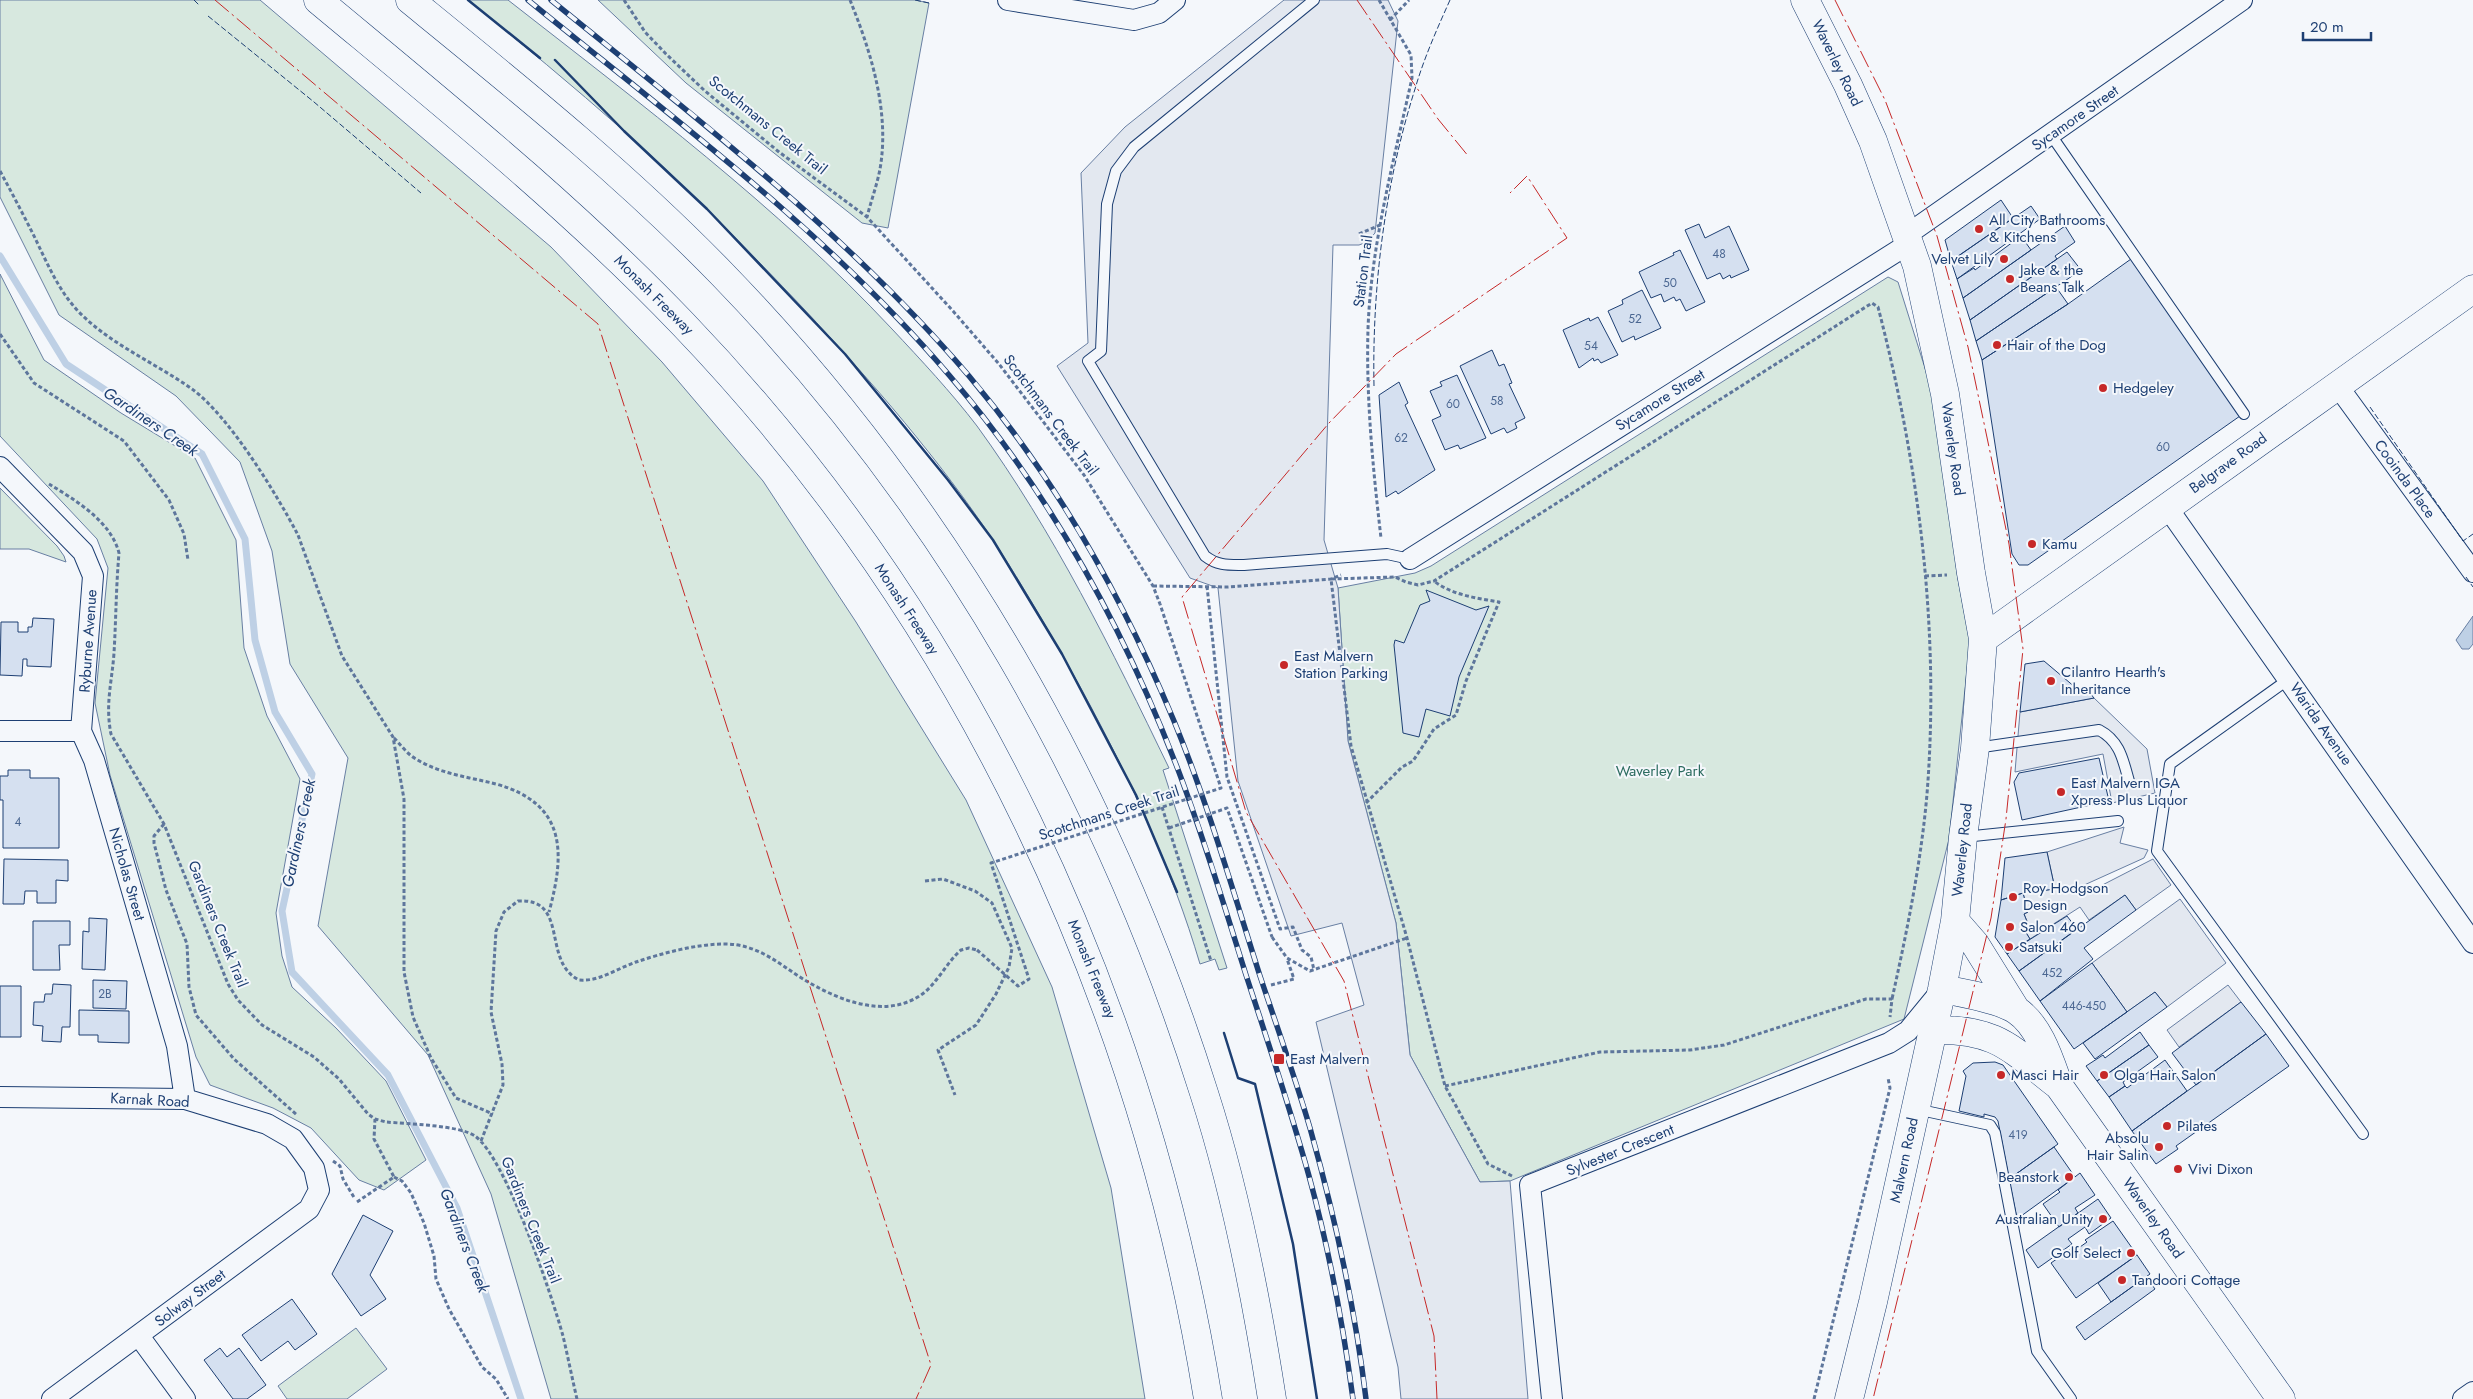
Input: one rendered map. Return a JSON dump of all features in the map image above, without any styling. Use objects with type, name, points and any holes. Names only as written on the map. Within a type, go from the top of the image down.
[{"type":"main road","name":"Monash Freeway","points":[[318,0],[517,166],[624,263],[686,326],[759,410],[844,516],[932,644],[1011,786],[1083,945],[1117,1032],[1166,1192],[1184,1269],[1208,1399]]},
{"type":"main road","points":[[410,0],[603,160],[664,215],[725,277],[779,336],[845,414],[896,480],[986,614],[1028,684],[1096,815],[1142,919],[1175,1005],[1206,1096],[1228,1178],[1248,1265],[1272,1399]]},
{"type":"main road","name":"Waverley Road","points":[[1805,0],[1821,28],[1863,117],[1909,238],[1945,394],[1971,574],[1983,639],[1975,748],[1962,837],[1955,921]]},
{"type":"main road","name":"Belgrave Road","points":[[1983,639],[2473,289]]},
{"type":"main road","points":[[1955,921],[1975,944],[2016,1010]]},
{"type":"main road","name":"Malvern Road","points":[[1848,1399],[1873,1302],[1915,1108],[1920,1030],[1942,989],[1955,921]]},
{"type":"main road","name":"Waverley Road","points":[[1942,989],[1978,996],[2016,1010],[2037,1035],[2048,1054],[2059,1086],[2281,1399]]},
{"type":"main road","name":"Waverley Road","points":[[1920,1030],[1972,1032],[1998,1039],[2059,1086]]},
{"type":"street","points":[[1008,0],[1134,20],[1159,13],[1175,0]]},
{"type":"street","name":"Sycamore Street","points":[[1410,559],[1909,238],[2242,0]]},
{"type":"street","name":"Cooinda Place","points":[[2337,386],[2473,572]]},
{"type":"street","name":"Ryburne Avenue","points":[[0,467],[83,552],[93,576],[81,730]]},
{"type":"street","name":"Warida Avenue","points":[[2167,507],[2473,943]]},
{"type":"street","points":[[0,731],[81,730]]},
{"type":"street","name":"Nicholas Street","points":[[81,730],[94,760],[177,1046],[185,1098]]},
{"type":"street","name":"Sylvester Crescent","points":[[1530,1185],[1920,1030]]},
{"type":"street","name":"Karnak Road","points":[[0,1097],[185,1098],[267,1124],[287,1134],[308,1158],[317,1177],[319,1190]]},
{"type":"street","points":[[1530,1185],[1552,1399]]},
{"type":"street","name":"Solway Street","points":[[52,1399],[309,1209],[319,1190]]},
{"type":"street","points":[[139,1336],[185,1399]]},
{"type":"street","points":[[2463,1399],[2473,1392]]},
{"type":"lane","points":[[1314,0],[1134,147],[1116,171],[1107,204],[1101,351],[1088,361],[1200,547],[1212,562],[1223,565],[1244,565],[1387,554],[1410,559]]},
{"type":"lane","points":[[2051,135],[2244,414]]},
{"type":"lane","points":[[2289,679],[2170,764],[2157,851],[2364,1134]]},
{"type":"lane","points":[[1975,748],[2099,730],[2110,736],[2120,748],[2129,781]]},
{"type":"lane","points":[[1962,837],[2118,821]]},
{"type":"lane","points":[[1915,1108],[1990,1125],[1995,1133],[2037,1351],[2071,1399]]},
{"type":"path","name":"Scotchmans Creek Trail","points":[[548,913],[557,950],[564,966],[579,980],[589,980],[635,962],[669,953],[712,945],[735,944],[768,954],[805,980],[828,992],[849,1001],[870,1006],[892,1005],[920,995],[961,950],[977,950],[1018,986],[1029,979],[991,863],[1220,788],[1153,586],[1084,475],[1049,428],[953,311],[867,217],[779,152],[705,91],[645,32],[624,0]]},
{"type":"path","points":[[850,0],[867,42],[880,101],[882,137],[880,169],[867,217]]},
{"type":"path","name":"Station Trail","points":[[1378,0],[1411,55],[1412,78],[1380,225],[1371,292],[1369,350],[1375,481],[1381,538],[1385,539],[1387,554]]},
{"type":"path","points":[[1390,20],[1409,0]]},
{"type":"path","points":[[0,171],[55,278],[77,310],[116,341],[167,372],[206,400],[244,450],[298,535],[342,656],[393,737],[414,758],[430,766],[496,784],[527,798],[538,807],[552,826],[559,847],[559,865],[548,913],[538,904],[518,901],[504,912],[496,931],[491,1012],[504,1075],[503,1085],[493,1114],[481,1141]]},
{"type":"path","points":[[1359,234],[1380,225]]},
{"type":"path","points":[[1530,1185],[1488,1164],[1445,1086],[1407,938],[1366,804],[1351,746],[1331,580],[1395,577],[1418,585],[1434,581],[1872,303],[1878,307],[1914,469],[1924,557],[1930,683],[1930,739],[1916,886],[1892,999],[1889,1023]]},
{"type":"path","points":[[0,334],[34,384],[124,442],[169,500],[184,534],[188,560]]},
{"type":"path","name":"Gardiners Creek Trail","points":[[42,479],[102,524],[114,538],[117,545],[119,553],[114,655],[109,681],[108,718],[111,734],[118,749],[164,824],[228,984],[238,1000],[262,1025],[304,1050],[321,1063],[377,1120],[459,1130],[471,1133],[481,1141],[503,1173],[541,1271],[563,1336],[577,1399]]},
{"type":"path","points":[[1366,804],[1402,767],[1413,761],[1434,729],[1456,715],[1470,672],[1499,602],[1442,588],[1434,581]]},
{"type":"path","points":[[1153,586],[1242,586]]},
{"type":"path","points":[[1207,586],[1226,777],[1280,929],[1293,927],[1302,950],[1311,957],[1314,970]]},
{"type":"path","points":[[393,737],[404,799],[403,937],[408,997],[421,1036],[452,1094],[461,1102],[493,1114]]},
{"type":"path","points":[[1162,807],[1212,960]]},
{"type":"path","points":[[1169,828],[1227,808],[1272,937],[1287,958],[1294,978],[1271,985]]},
{"type":"path","points":[[164,824],[158,830],[154,843],[166,890],[187,944],[189,987],[193,1009],[201,1022],[234,1059],[301,1120]]},
{"type":"path","points":[[925,881],[943,879],[975,891],[992,903],[1012,948],[1009,967],[996,994],[976,1024],[938,1050],[955,1095]]},
{"type":"path","points":[[1287,958],[1310,971],[1407,938]]},
{"type":"path","points":[[1445,1086],[1600,1052],[1670,1051],[1724,1044],[1866,999],[1892,999]]},
{"type":"path","points":[[1814,1399],[1890,1088],[1888,1078]]},
{"type":"path","points":[[377,1120],[374,1139],[394,1177],[402,1181],[411,1192],[424,1223],[434,1256],[436,1279],[449,1310],[482,1366],[496,1379],[508,1399]]},
{"type":"path","points":[[328,1158],[340,1166],[343,1178],[356,1200],[394,1177]]},
{"type":"green space","points":[[0,0],[260,0],[551,247],[662,362],[763,481],[856,622],[966,800],[1052,987],[1111,1188],[1145,1399],[551,1399],[491,1194],[428,1055],[318,926],[348,758],[290,664],[272,551],[240,462],[176,396],[59,315],[0,197]]},
{"type":"green space","points":[[468,0],[508,0],[707,157],[802,240],[848,284],[925,364],[977,426],[1005,466],[1057,550],[1104,636],[1169,768],[1163,770],[1227,968],[1219,970],[1215,959],[1200,964],[1177,894],[1163,859],[1117,758],[1083,692],[1030,598],[995,543],[952,482],[880,393],[804,309],[693,196],[605,114]]},
{"type":"green space","points":[[598,0],[915,0],[929,3],[888,228],[862,223],[686,83]]},
{"type":"green space","points":[[0,274],[44,360],[121,413],[195,458],[236,540],[244,648],[267,716],[300,779],[276,913],[282,956],[292,987],[336,1028],[386,1081],[426,1160],[384,1190],[359,1180],[311,1128],[273,1108],[210,1085],[196,1057],[110,775],[95,703],[108,568],[97,539],[0,436]]},
{"type":"green space","name":"Waverley Park","points":[[1888,277],[1898,282],[1934,397],[1958,579],[1970,642],[1949,839],[1904,1019],[1510,1181],[1480,1182],[1410,1055],[1396,923],[1348,741],[1338,588],[1415,573],[1431,566]]},
{"type":"green space","points":[[0,488],[57,546],[66,562],[29,549],[0,549]]},
{"type":"green space","points":[[356,1328],[387,1369],[347,1399],[287,1399],[278,1386]]},
{"type":"shaded area","name":"East Malvern Station Parking","points":[[1284,0],[1388,0],[1398,21],[1375,233],[1367,242],[1359,245],[1333,245],[1324,540],[1338,588],[1348,741],[1396,923],[1410,1055],[1480,1182],[1510,1181],[1528,1399],[1401,1399],[1398,1367],[1316,1022],[1364,1005],[1342,923],[1291,936],[1238,781],[1218,588],[1190,578],[1057,366],[1088,343],[1081,173],[1125,127]]},
{"type":"shaded area","points":[[2094,698],[2147,749],[2155,793],[2112,803],[2103,754],[2015,772],[2020,712]]},
{"type":"shaded area","points":[[2124,827],[2120,843],[2148,850],[2144,858],[2082,886],[2081,896],[2153,859],[2171,885],[2136,910],[2125,895],[2089,920],[2080,907],[2030,939],[2025,931],[2030,928],[2024,914],[2028,912],[2023,893],[2055,889],[2047,852]]},
{"type":"shaded area","points":[[2180,899],[2226,963],[2167,1007],[2155,992],[2127,1012],[2092,963]]},
{"type":"shaded area","points":[[2228,985],[2241,1002],[2179,1047],[2167,1030]]},
{"type":"water","points":[[2473,616],[2473,644],[2469,649],[2462,649],[2456,640]]},
{"type":"building","name":"All City Bathrooms & Kitchens","points":[[2001,200],[2013,218],[1951,261],[1945,240]]},
{"type":"building","points":[[2031,206],[2040,219],[1957,279],[1951,261]]},
{"type":"building","points":[[1699,224],[1705,238],[1729,226],[1749,270],[1731,278],[1730,275],[1723,279],[1720,273],[1707,279],[1685,230]]},
{"type":"building","name":"Jake & the Beans Talk","points":[[2065,226],[2075,242],[2055,256],[2057,259],[1970,320],[1963,298]]},
{"type":"building","name":"Velvet Lily","points":[[2021,236],[2031,250],[1963,298],[1957,279],[1974,268],[1975,270]]},
{"type":"building","points":[[1680,250],[1705,302],[1686,311],[1680,299],[1676,301],[1674,297],[1664,302],[1661,294],[1651,298],[1639,272],[1674,255],[1673,253]]},
{"type":"building","points":[[2067,252],[2081,270],[1976,341],[1970,320]]},
{"type":"building","name":"Hedgeley","points":[[2131,259],[2240,416],[2028,565],[2019,565],[2012,554],[1982,360],[2068,304]]},
{"type":"building","points":[[2056,287],[2068,304],[1982,360],[1976,341]]},
{"type":"building","points":[[1642,290],[1661,328],[1635,340],[1634,336],[1622,342],[1608,311],[1623,304],[1622,300]]},
{"type":"building","points":[[1598,317],[1618,355],[1601,363],[1598,359],[1594,361],[1593,358],[1579,368],[1563,330],[1589,318],[1590,321]]},
{"type":"building","points":[[1492,350],[1499,366],[1504,364],[1512,383],[1509,384],[1525,418],[1515,423],[1517,428],[1507,433],[1504,428],[1491,434],[1460,366]]},
{"type":"building","points":[[1457,375],[1486,438],[1460,449],[1458,445],[1445,450],[1432,420],[1441,416],[1430,391],[1442,386],[1440,382]]},
{"type":"building","points":[[1399,382],[1408,403],[1405,405],[1435,470],[1398,494],[1396,491],[1386,497],[1379,395]]},
{"type":"building","points":[[1426,590],[1476,610],[1489,606],[1459,677],[1450,716],[1426,709],[1419,737],[1403,733],[1394,645],[1395,640],[1404,643],[1420,605],[1430,601]]},
{"type":"building","points":[[33,618],[54,619],[51,667],[27,666],[27,659],[23,659],[22,676],[0,675],[1,622],[18,622],[18,632],[28,632],[28,627],[32,627]]},
{"type":"building","points":[[2044,661],[2076,688],[2085,687],[2094,698],[2020,712],[2025,664]]},
{"type":"building","name":"East Malvern IGA Xpress Plus Liquor","points":[[2099,758],[2109,801],[2022,820],[2014,782],[2019,773]]},
{"type":"building","points":[[8,770],[30,770],[30,778],[59,778],[59,848],[3,848],[3,800],[0,800],[0,776],[8,776]]},
{"type":"building","points":[[2047,852],[2055,889],[2023,893],[2001,900],[2005,858]]},
{"type":"building","points":[[4,859],[68,860],[68,881],[56,880],[56,903],[37,903],[37,891],[25,891],[24,904],[3,904]]},
{"type":"building","points":[[2023,893],[2028,912],[2024,914],[2030,929],[2025,931],[2030,939],[2007,954],[1995,937],[2001,900]]},
{"type":"building","points":[[2125,895],[2136,910],[2084,948],[2093,959],[2040,1001],[2019,971]]},
{"type":"building","points":[[2067,916],[2077,929],[2019,971],[2007,954]]},
{"type":"building","points":[[89,918],[107,919],[105,970],[82,969],[83,931],[89,932]]},
{"type":"building","points":[[33,921],[70,921],[70,945],[59,945],[60,970],[33,970]]},
{"type":"building","points":[[2092,963],[2127,1012],[2074,1049],[2040,1001]]},
{"type":"building","points":[[93,980],[127,981],[126,1009],[93,1008]]},
{"type":"building","points":[[53,984],[71,985],[70,1027],[62,1027],[61,1042],[42,1041],[43,1026],[33,1025],[34,1002],[44,1002],[45,994],[52,994]]},
{"type":"building","points":[[0,986],[21,986],[21,1037],[0,1037]]},
{"type":"building","points":[[2155,992],[2167,1007],[2095,1059],[2083,1043]]},
{"type":"building","points":[[2241,1002],[2266,1034],[2196,1085],[2172,1053]]},
{"type":"building","points":[[79,1010],[129,1011],[129,1043],[98,1042],[98,1035],[79,1035]]},
{"type":"building","points":[[2140,1032],[2149,1045],[2097,1081],[2086,1066],[2103,1055],[2105,1058]]},
{"type":"building","points":[[2266,1034],[2289,1066],[2176,1146],[2178,1149],[2156,1164],[2132,1131]]},
{"type":"building","points":[[2149,1045],[2158,1057],[2123,1082],[2125,1086],[2109,1097],[2097,1081]]},
{"type":"building","points":[[2165,1060],[2187,1091],[2132,1131],[2109,1097],[2125,1086],[2127,1088]]},
{"type":"building","points":[[1995,1062],[2003,1065],[2058,1144],[2009,1179],[1998,1121],[1995,1117],[1984,1114],[1984,1117],[1959,1111],[1966,1076],[1963,1071],[1973,1063]]},
{"type":"building","points":[[2054,1147],[2075,1177],[2017,1219],[2009,1179]]},
{"type":"building","points":[[2080,1173],[2095,1195],[2075,1208],[2078,1213],[2059,1227],[2043,1204],[2060,1192],[2058,1190]]},
{"type":"building","points":[[2098,1199],[2111,1218],[2089,1234],[2085,1227],[2068,1239],[2072,1244],[2038,1268],[2026,1250]]},
{"type":"building","points":[[363,1215],[393,1231],[370,1275],[386,1299],[361,1316],[332,1274]]},
{"type":"building","points":[[2113,1221],[2137,1255],[2076,1298],[2051,1263],[2071,1249],[2073,1252],[2087,1242],[2085,1240]]},
{"type":"building","name":"Tandoori Cottage","points":[[2137,1255],[2150,1274],[2111,1302],[2098,1283]]},
{"type":"building","points":[[2146,1277],[2155,1289],[2085,1340],[2076,1327]]},
{"type":"building","points":[[292,1299],[317,1334],[295,1350],[288,1341],[261,1361],[242,1335]]},
{"type":"building","points":[[220,1348],[227,1357],[239,1348],[266,1385],[247,1399],[233,1399],[204,1360]]},
{"type":"waterway","name":"Gardiners Creek","points":[[0,256],[66,364],[202,454],[245,539],[255,640],[275,712],[312,774],[282,911],[292,972],[388,1075],[457,1208],[521,1399]]},
{"type":"railway","points":[[528,0],[748,178],[852,273],[902,323],[949,375],[985,419],[1019,465],[1080,562],[1133,663],[1156,715],[1187,793],[1213,870],[1287,1100],[1309,1176],[1335,1287],[1353,1399]]},
{"type":"railway","points":[[551,0],[715,133],[821,225],[873,274],[969,376],[1000,415],[1030,456],[1085,541],[1133,630],[1154,675],[1186,752],[1220,848],[1319,1161],[1350,1296],[1366,1399]]},
{"type":"fence","points":[[194,0],[200,6]]},
{"type":"fence","points":[[915,0],[929,3]]},
{"type":"fence","points":[[1374,386],[1375,311],[1382,236],[1388,198],[1405,125],[1419,77],[1450,0]]},
{"type":"fence","points":[[208,16],[314,102],[421,193]]},
{"type":"fence","points":[[2370,407],[2463,541],[2473,534]]},
{"type":"fence","points":[[2466,577],[2473,587]]},
{"type":"wall","points":[[468,0],[540,58]]},
{"type":"wall","points":[[555,60],[624,131],[707,209],[845,354],[948,480],[993,540],[1062,654],[1136,795],[1177,892]]},
{"type":"wall","points":[[1224,1033],[1238,1078],[1255,1084],[1293,1244],[1317,1399]]},
{"type":"power","points":[[215,0],[598,324],[931,1365],[916,1399]]},
{"type":"power","points":[[1357,0],[1438,119],[1469,157]]},
{"type":"power","points":[[1835,0],[1885,100],[1937,236],[1968,347],[1993,466],[2009,544],[2023,649],[2006,819],[1991,918],[1873,1399]]},
{"type":"power","points":[[1437,1399],[1434,1336],[1344,981],[1246,812],[1182,597],[1329,423],[1396,354],[1567,238],[1527,176],[1510,193]]},
{"type":"place","name":"All City Bathrooms & Kitchens","points":[[1979,229]]},
{"type":"place","name":"Velvet Lily","points":[[2004,259]]},
{"type":"place","name":"Jake & the Beans Talk","points":[[2010,279]]},
{"type":"place","name":"Hair of the Dog","points":[[1997,345]]},
{"type":"place","name":"Hedgeley","points":[[2103,388]]},
{"type":"place","name":"Kamu","points":[[2032,544]]},
{"type":"place","name":"East Malvern Station Parking","points":[[1284,665]]},
{"type":"place","name":"Cilantro Hearth's Inheritance","points":[[2051,681]]},
{"type":"place","name":"East Malvern IGA Xpress Plus Liquor","points":[[2061,792]]},
{"type":"place","name":"Roy Hodgson Design","points":[[2013,897]]},
{"type":"place","name":"Salon 460","points":[[2010,927]]},
{"type":"place","name":"Satsuki","points":[[2009,947]]},
{"type":"place","name":"East Malvern","points":[[1279,1059]]},
{"type":"place","name":"Masci Hair","points":[[2001,1075]]},
{"type":"place","name":"Olga Hair Salon","points":[[2104,1075]]},
{"type":"place","name":"Pilates","points":[[2167,1126]]},
{"type":"place","name":"Absolu Hair Salin","points":[[2159,1147]]},
{"type":"place","name":"Vivi Dixon","points":[[2178,1169]]},
{"type":"place","name":"Beanstork","points":[[2069,1177]]},
{"type":"place","name":"Australian Unity","points":[[2103,1219]]},
{"type":"place","name":"Golf Select","points":[[2131,1253]]},
{"type":"place","name":"Tandoori Cottage","points":[[2122,1280]]}]
